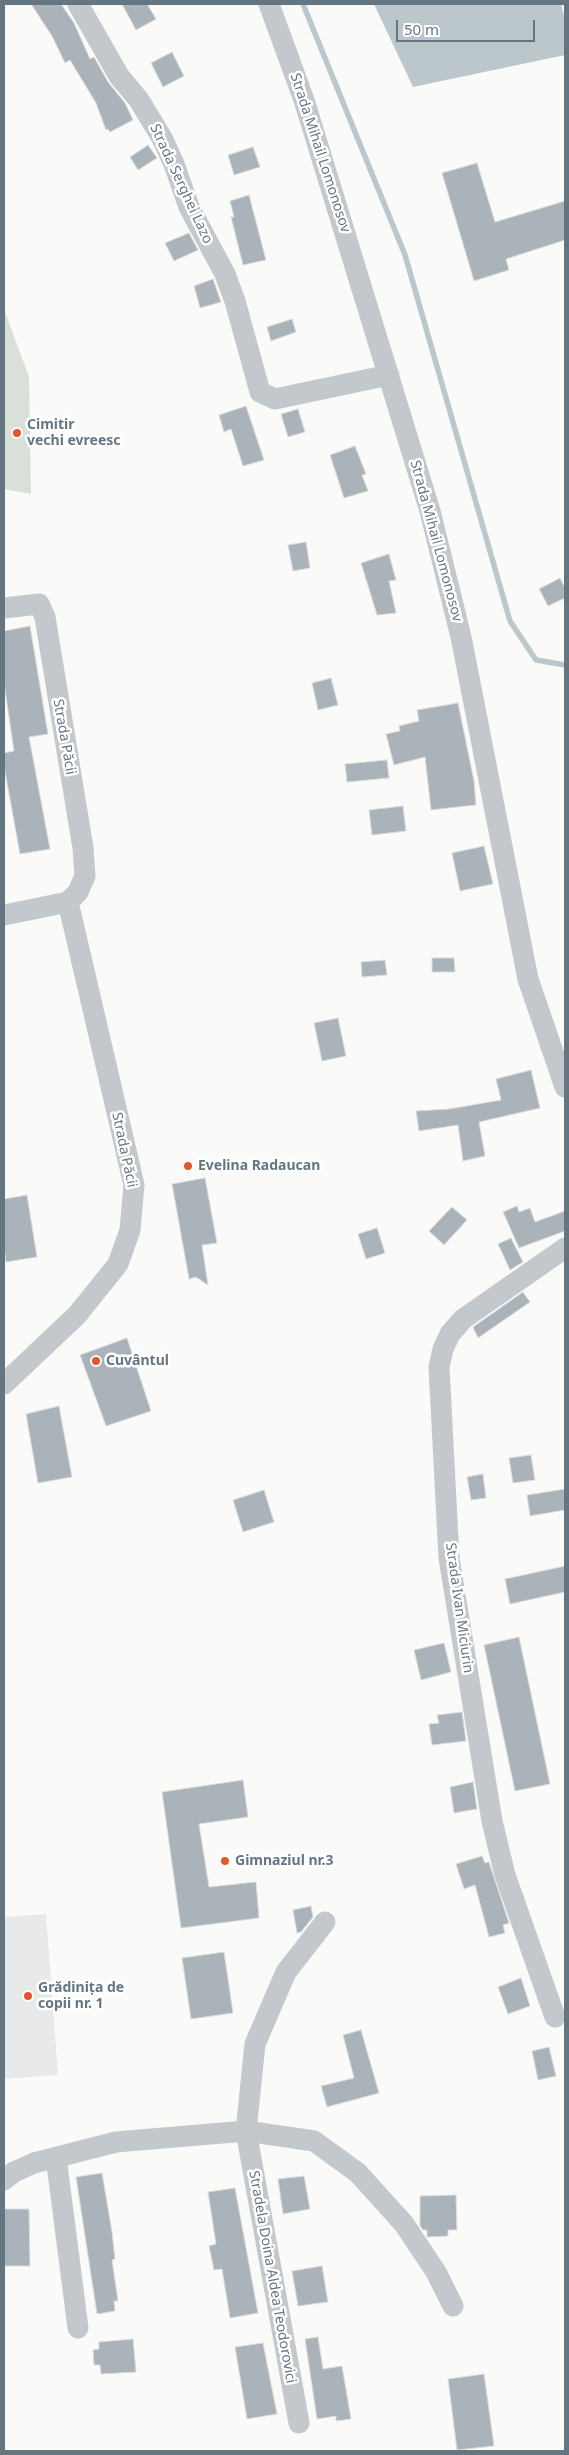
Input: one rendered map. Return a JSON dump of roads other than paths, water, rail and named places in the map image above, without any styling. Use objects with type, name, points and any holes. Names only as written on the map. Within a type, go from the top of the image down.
[{"type":"street","name":"Strada Serghei Lazo","points":[[78,4],[119,76],[139,100],[162,138],[174,164],[189,207],[225,274],[232,292],[260,392],[275,399],[389,375]]},
{"type":"street","name":"Strada Mihail Lomonosov","points":[[269,4],[304,100],[430,511],[461,637],[528,979],[565,1087]]},
{"type":"street","name":"Strada Păcii","points":[[4,608],[39,604],[45,616],[83,848],[85,876],[78,892],[68,902],[134,1185],[130,1230],[118,1264],[78,1315],[4,1384]]},
{"type":"street","points":[[4,915],[68,902]]},
{"type":"street","name":"Strada Ivan Miciurin","points":[[555,2017],[505,1875],[492,1821],[449,1558],[439,1367],[443,1348],[450,1334],[463,1319],[565,1248]]},
{"type":"street","name":"Stradela Doina Aldea Teodorovici","points":[[299,2423],[246,2131],[255,2044],[286,1972],[324,1922]]},
{"type":"street","points":[[4,2180],[14,2172],[56,2157],[116,2142],[246,2131],[314,2141],[358,2173],[404,2224],[436,2272],[453,2306]]},
{"type":"street","points":[[56,2157],[78,2328]]},
{"type":"waterway","points":[[303,4],[405,255],[510,621],[536,660],[565,665]]},
{"type":"place","name":"Cimitir vechi evreesc","points":[[17,433]]},
{"type":"place","name":"Evelina Radaucan","points":[[188,1166]]},
{"type":"place","name":"Cuvântul","points":[[96,1361]]},
{"type":"place","name":"Gimnaziul nr.3","points":[[225,1861]]},
{"type":"place","name":"Grădinița de copii nr. 1","points":[[28,1996]]}]
